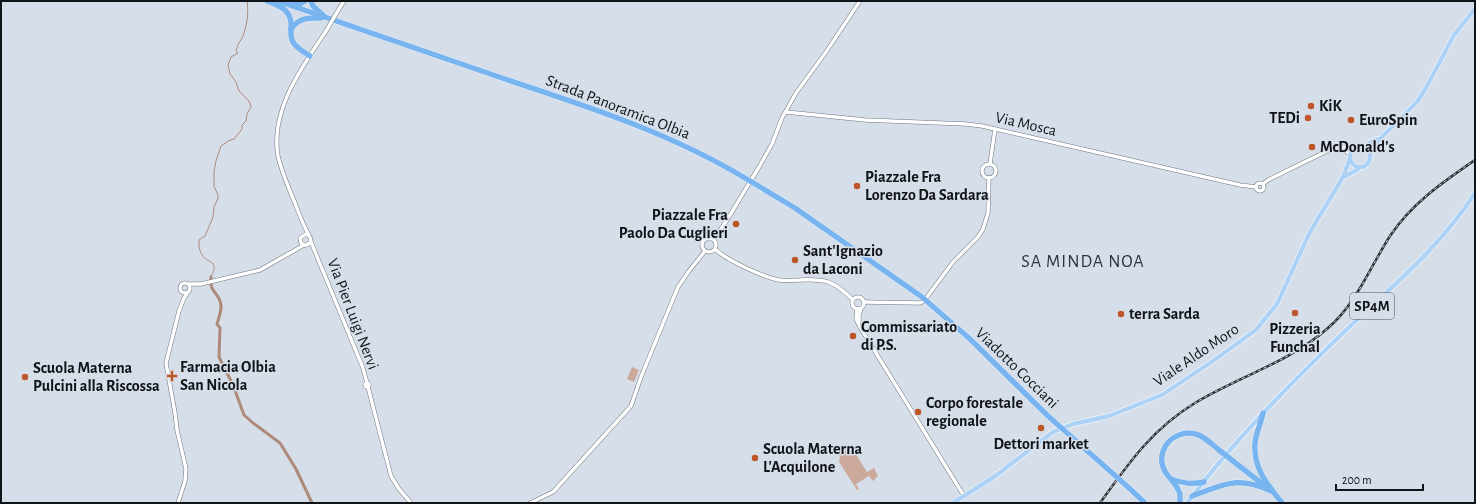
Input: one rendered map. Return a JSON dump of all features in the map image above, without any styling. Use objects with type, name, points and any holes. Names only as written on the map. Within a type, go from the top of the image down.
[{"type":"highway","points":[[267,1],[284,8],[291,21],[292,41],[310,56]]},
{"type":"highway","points":[[278,1],[327,18]]},
{"type":"highway","points":[[284,1],[293,4],[300,4],[305,1]]},
{"type":"highway","points":[[311,1],[318,11],[327,18]]},
{"type":"highway","points":[[291,30],[296,23],[306,18],[327,18]]},
{"type":"highway","name":"Strada Panoramica Olbia","points":[[327,18],[601,111],[694,150],[745,178]]},
{"type":"highway","name":"Viadotto Cocciani","points":[[745,178],[795,208],[922,297],[970,339],[1048,416],[1145,503]]},
{"type":"highway","points":[[1263,413],[1255,442],[1255,456],[1262,478],[1280,501]]},
{"type":"highway","points":[[1180,503],[1180,495],[1176,486],[1165,472],[1162,457],[1167,443],[1173,437],[1183,434],[1193,433],[1202,436],[1273,492]]},
{"type":"highway","points":[[1171,479],[1185,483],[1204,482]]},
{"type":"highway","points":[[1192,496],[1219,486],[1235,483],[1259,486],[1273,492]]},
{"type":"main road","points":[[1392,127],[1389,128],[1376,141],[1353,150],[1350,156],[1354,164],[1360,167],[1368,163],[1370,155],[1377,142],[1392,127],[1417,102],[1454,35],[1475,9]]},
{"type":"main road","points":[[1359,147],[1366,149],[1370,155]]},
{"type":"main road","name":"Viale Aldo Moro","points":[[953,503],[994,477],[1053,432],[1073,424],[1109,416],[1162,395],[1256,330],[1277,304],[1310,232],[1343,177],[1350,156]]},
{"type":"main road","name":"Viale Aldo Moro","points":[[1343,177],[1360,167]]},
{"type":"main road","name":"SP4M","points":[[1187,503],[1263,413],[1310,365],[1419,262],[1453,223],[1475,193]]},
{"type":"street","points":[[178,503],[185,480],[186,469],[178,434],[166,363],[184,298],[189,291],[201,284],[260,270],[302,244],[310,243],[311,238],[282,170],[278,155],[278,124],[291,86],[344,1]]},
{"type":"street","points":[[714,239],[728,220],[772,144],[782,118],[796,93],[804,84],[860,1]]},
{"type":"street","name":"Via Mosca","points":[[786,112],[871,120],[966,124],[995,129],[1240,185],[1256,187]]},
{"type":"street","points":[[990,164],[995,129]]},
{"type":"street","points":[[1350,156],[1343,150],[1331,149],[1334,147],[1359,147]]},
{"type":"street","points":[[1263,184],[1264,187],[1262,190],[1258,190],[1256,187],[1259,183],[1263,184],[1268,180],[1327,151]]},
{"type":"street","points":[[989,178],[984,175],[982,171],[985,165],[990,164]]},
{"type":"street","points":[[989,178],[996,172],[994,167],[990,164]]},
{"type":"street","points":[[853,300],[858,297],[864,302],[920,303],[924,301],[953,262],[978,237],[983,229],[988,213],[989,178]]},
{"type":"street","points":[[302,244],[300,238],[302,235],[303,221]]},
{"type":"street","points":[[302,235],[309,235]]},
{"type":"street","points":[[705,251],[702,246],[704,240],[710,238],[714,239]]},
{"type":"street","points":[[714,239],[716,243],[715,249]]},
{"type":"street","name":"Via Pier Luigi Nervi","points":[[310,243],[317,254],[363,368],[391,476],[411,503]]},
{"type":"street","points":[[705,251],[710,252],[715,249]]},
{"type":"street","points":[[715,249],[728,259],[772,278],[787,280],[818,280],[829,282],[839,287],[853,300]]},
{"type":"street","points":[[530,503],[553,492],[632,406],[641,378],[678,287],[705,251]]},
{"type":"street","points":[[184,298],[182,285],[184,283],[201,284]]},
{"type":"street","points":[[188,284],[190,287],[189,291]]},
{"type":"street","points":[[182,291],[189,291]]},
{"type":"street","points":[[853,300],[852,305],[856,309],[856,319],[860,327],[964,496]]},
{"type":"street","points":[[860,327],[859,317],[864,302]]},
{"type":"street","points":[[856,309],[861,308]]},
{"type":"shaded area","points":[[632,367],[639,370],[634,382],[627,379]]},
{"type":"shaded area","points":[[850,445],[867,472],[874,468],[878,476],[873,481],[869,476],[856,484],[859,489],[857,490],[839,462],[840,457],[838,453]]},
{"type":"waterway","points":[[211,277],[214,267],[213,264],[201,253],[199,240],[205,236],[213,217],[214,207],[218,198],[214,186],[216,161],[221,146],[234,139],[242,129],[242,125],[246,121],[247,114],[251,107],[249,101],[239,91],[236,82],[230,74],[228,65],[231,57],[238,53],[236,51],[238,44],[243,36],[247,23],[247,1]]},
{"type":"waterway","points":[[211,277],[212,289],[221,304],[217,324],[220,328],[219,357],[233,385],[244,415],[280,443],[296,469],[312,503]]},
{"type":"railway","points":[[1100,503],[1142,448],[1166,424],[1180,413],[1212,394],[1281,360],[1313,340],[1328,328],[1355,296],[1390,236],[1408,213],[1440,185],[1475,160]]},
{"type":"place","name":"KiK","points":[[1311,106]]},
{"type":"place","name":"TEDi","points":[[1308,118]]},
{"type":"place","name":"EuroSpin","points":[[1351,120]]},
{"type":"place","name":"McDonald's","points":[[1312,147]]},
{"type":"place","name":"Piazzale Fra Lorenzo Da Sardara","points":[[857,186]]},
{"type":"place","name":"Piazzale Fra Paolo Da Cuglieri","points":[[736,224]]},
{"type":"place","name":"Sant'Ignazio da Laconi","points":[[795,260]]},
{"type":"place","name":"Pizzeria Funchal","points":[[1295,313]]},
{"type":"place","name":"terra Sarda","points":[[1121,314]]},
{"type":"place","name":"Commissariato di P.S.","points":[[853,336]]},
{"type":"place","name":"Farmacia Olbia San Nicola","points":[[172,376]]},
{"type":"place","name":"Scuola Materna Pulcini alla Riscossa","points":[[25,377]]},
{"type":"place","name":"Corpo forestale regionale","points":[[918,412]]},
{"type":"place","name":"Dettori market","points":[[1041,428]]},
{"type":"place","name":"Scuola Materna L'Acquilone","points":[[755,458]]},
{"type":"district","name":"SA MINDA NOA","points":[[1083,262]]}]
